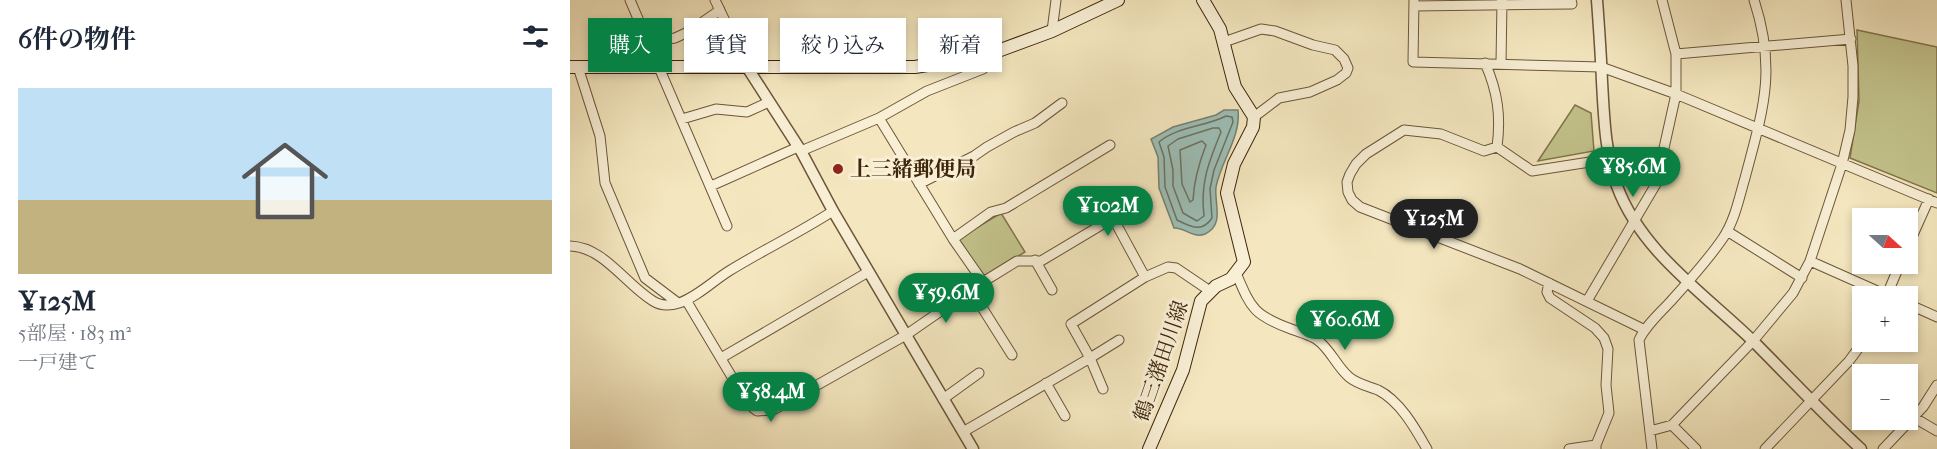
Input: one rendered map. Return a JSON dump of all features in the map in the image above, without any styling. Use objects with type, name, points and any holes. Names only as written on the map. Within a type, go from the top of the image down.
[{"type":"main road","points":[[768,67],[915,67],[987,55],[1052,31],[1118,0]]},
{"type":"main road","points":[[1203,0],[1220,29],[1235,87],[1254,117],[1253,127],[1234,164],[1227,193],[1244,262],[1236,273]]},
{"type":"main road","name":"鶴三潴田川線","points":[[1149,449],[1183,370],[1201,302],[1216,286],[1231,279],[1236,273]]},
{"type":"street","points":[[630,0],[638,18]]},
{"type":"street","points":[[715,0],[724,18]]},
{"type":"street","points":[[1052,31],[1056,0]]},
{"type":"street","points":[[1571,0],[1572,4],[1414,3],[1413,62],[1601,67],[1676,94],[1933,201],[1918,228]]},
{"type":"street","points":[[1597,0],[1604,116],[1610,159],[1616,184],[1628,213],[1648,239],[1689,282],[1753,341],[1861,449]]},
{"type":"street","points":[[1587,301],[1656,184],[1676,94],[1676,54],[1662,0]]},
{"type":"street","points":[[1652,449],[1639,340],[1645,330],[1689,282],[1727,231],[1734,216],[1764,106],[1767,84],[1765,46],[1754,0]]},
{"type":"street","points":[[1650,431],[1672,425],[1753,341],[1793,293],[1810,261],[1842,164],[1850,130],[1853,97],[1851,39],[1846,0]]},
{"type":"street","points":[[1501,64],[1502,2]]},
{"type":"street","points":[[672,38],[690,31],[720,10]]},
{"type":"street","points":[[1224,42],[1261,29],[1275,31],[1312,45],[1335,50],[1344,58],[1348,68],[1346,74],[1310,92],[1279,98],[1254,117]]},
{"type":"street","points":[[1676,54],[1851,39]]},
{"type":"street","points":[[1485,63],[1497,94],[1499,111],[1497,147]]},
{"type":"street","points":[[574,67],[600,136],[605,183],[645,278],[682,302],[721,358],[748,404],[757,411],[773,410],[906,335],[971,290],[1012,355]]},
{"type":"street","points":[[660,72],[727,226]]},
{"type":"street","points":[[750,72],[799,149],[868,272],[973,449]]},
{"type":"street","points":[[711,186],[879,118],[927,90],[975,72]]},
{"type":"street","points":[[682,119],[716,109],[747,112],[769,102]]},
{"type":"street","points":[[919,184],[974,156],[1014,132],[1035,123],[1062,103]]},
{"type":"street","points":[[879,118],[953,239],[983,282],[1017,261],[1041,261],[1113,218],[1145,277]]},
{"type":"street","points":[[1497,147],[1484,151],[1441,134],[1404,130],[1374,148],[1356,164],[1347,182],[1348,192],[1352,200],[1360,207],[1520,269],[1645,330]]},
{"type":"street","points":[[953,239],[991,212],[1006,208],[1110,145]]},
{"type":"street","points":[[1497,147],[1532,171],[1610,159]]},
{"type":"street","points":[[570,246],[592,251],[654,302],[668,306],[682,302],[731,270],[806,229],[833,211]]},
{"type":"street","points":[[1727,231],[1802,278]]},
{"type":"street","points":[[1035,260],[1052,290]]},
{"type":"street","points":[[1810,261],[1866,286]]},
{"type":"street","points":[[1103,389],[1090,358],[1071,324],[1145,277],[1168,267],[1176,268],[1210,291]]},
{"type":"street","points":[[721,358],[868,272]]},
{"type":"street","points":[[1236,273],[1250,305],[1280,325],[1309,334],[1319,340],[1349,377],[1363,386],[1379,391],[1392,400],[1410,421],[1427,449]]},
{"type":"street","points":[[1549,283],[1547,292],[1550,298],[1595,328],[1604,338],[1608,349],[1606,385],[1610,413],[1596,447],[1569,449]]},
{"type":"street","points":[[1918,308],[1937,317]]},
{"type":"street","points":[[963,432],[1119,340]]},
{"type":"street","points":[[1765,449],[1856,352]]},
{"type":"street","points":[[943,399],[979,372]]},
{"type":"street","points":[[1047,383],[1065,416]]},
{"type":"street","points":[[1918,411],[1937,385]]},
{"type":"street","points":[[1918,420],[1937,431]]},
{"type":"street","points":[[1672,425],[1696,449]]},
{"type":"street","points":[[1883,449],[1901,430]]},
{"type":"green space","points":[[1857,30],[1937,47],[1937,193],[1850,158],[1859,101]]},
{"type":"green space","points":[[1575,105],[1591,113],[1594,151],[1538,161]]},
{"type":"green space","points":[[1001,213],[1025,252],[983,278],[958,239]]},
{"type":"water","points":[[1224,110],[1238,110],[1238,120],[1237,130],[1216,187],[1217,219],[1215,225],[1201,235],[1174,228],[1159,188],[1158,157],[1151,139],[1173,127],[1216,115]]},
{"type":"place","name":"上三緒郵便局","points":[[838,169]]}]
